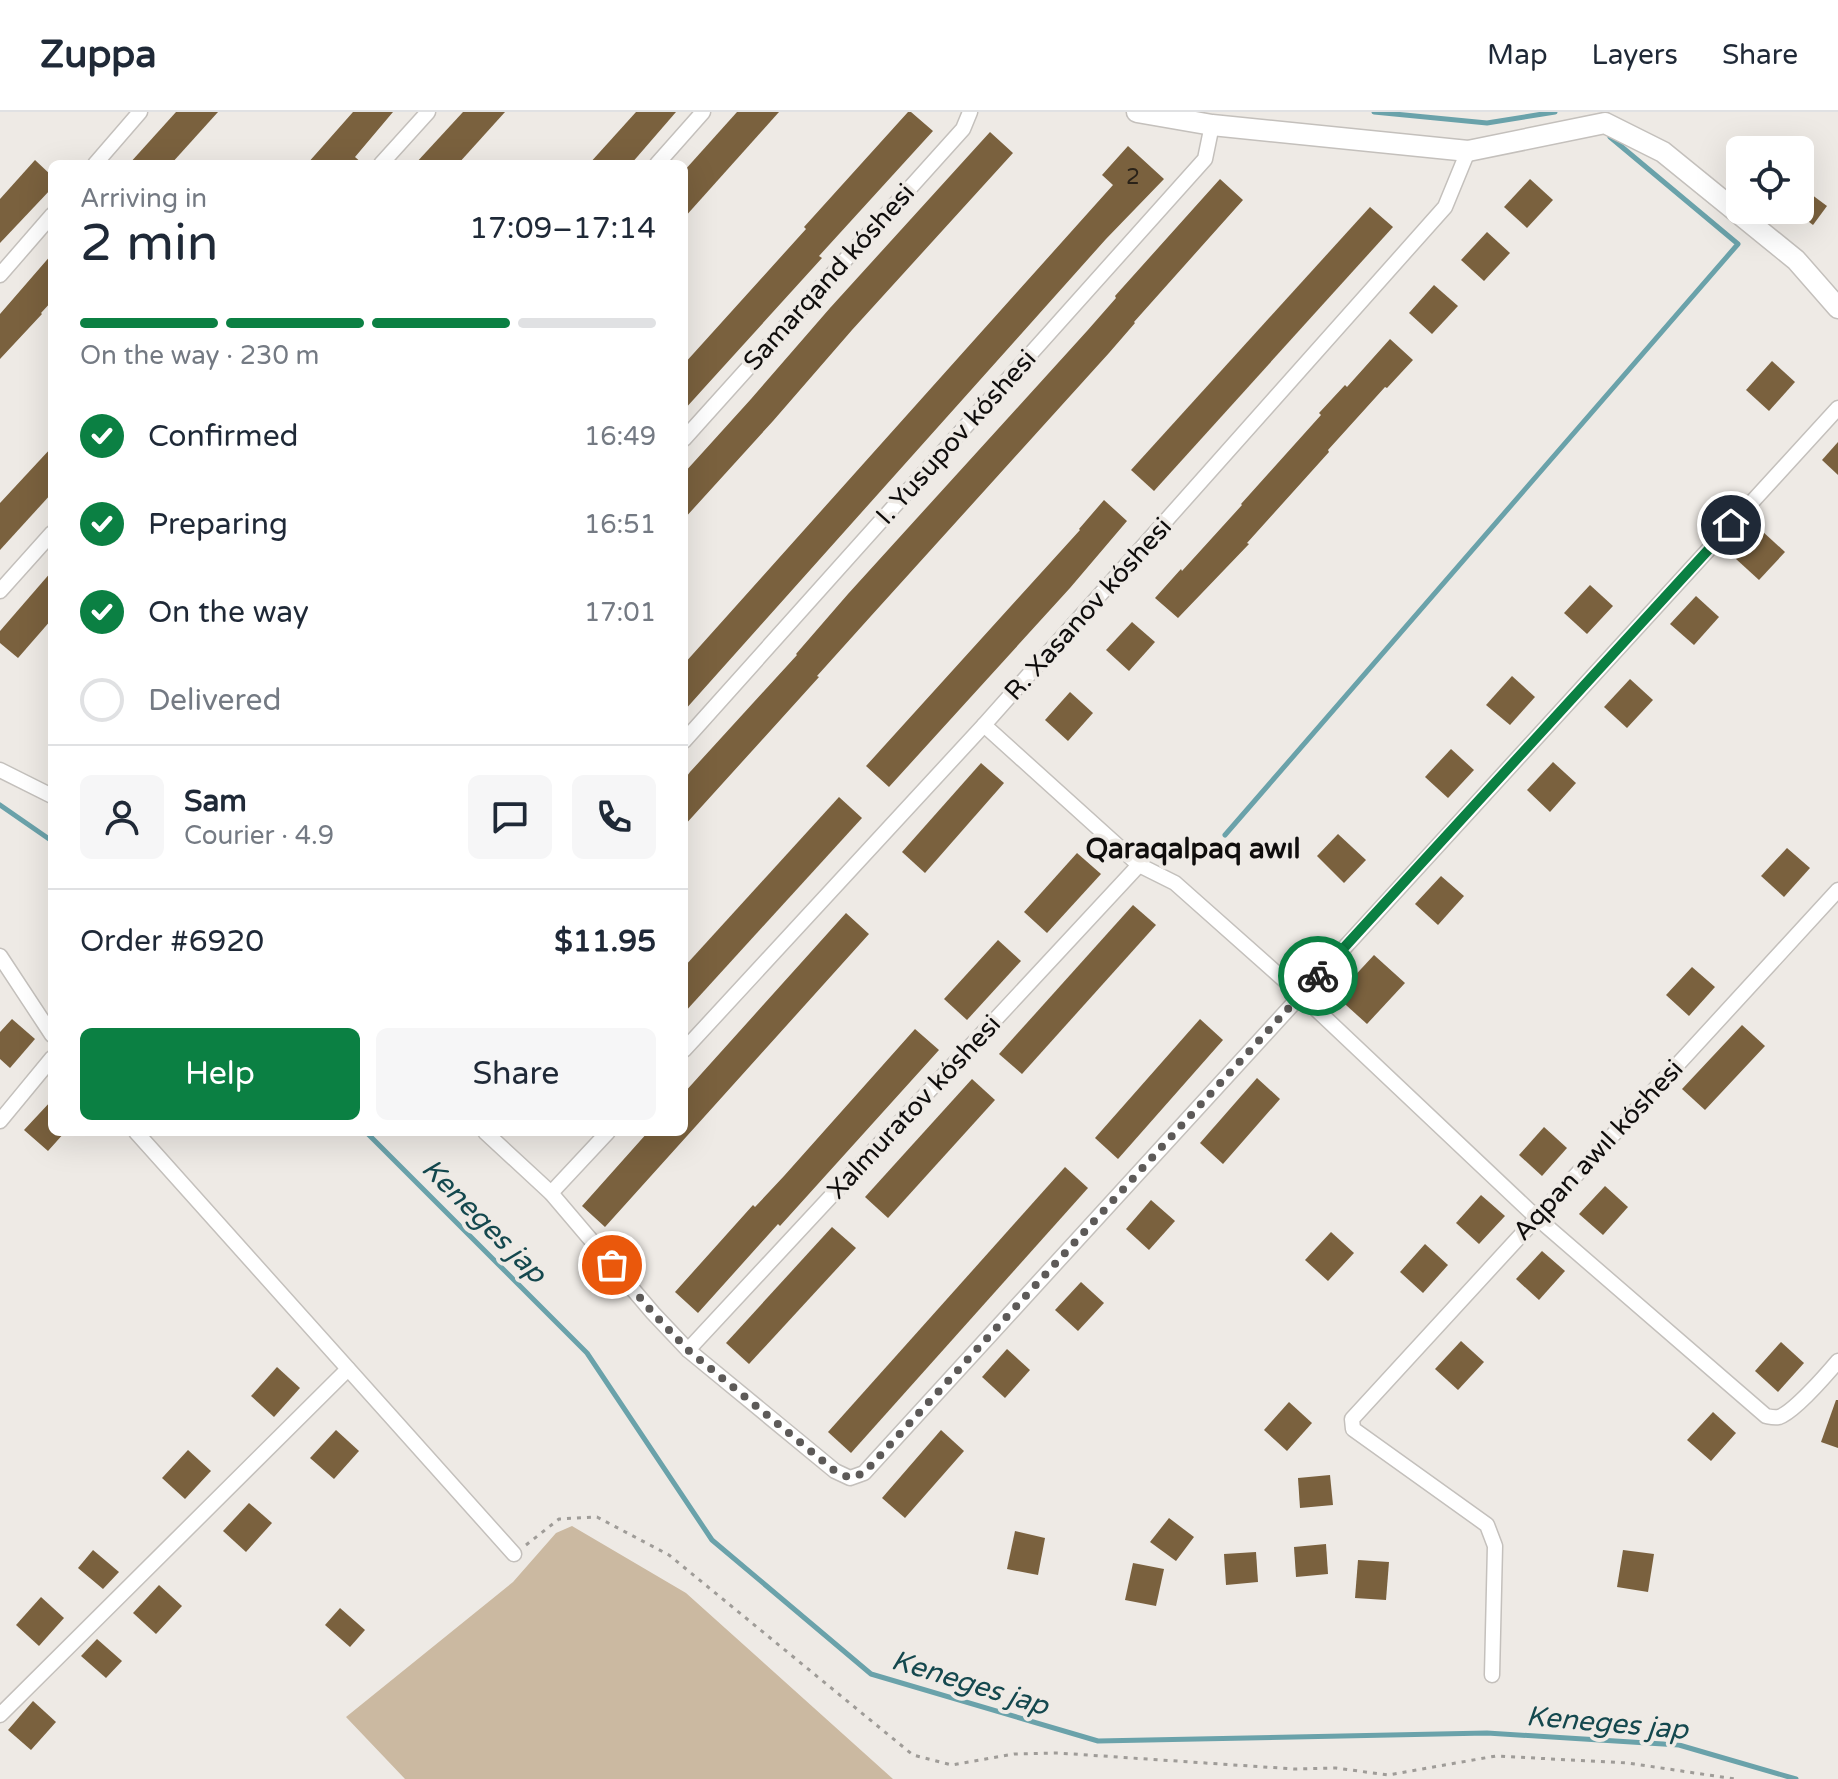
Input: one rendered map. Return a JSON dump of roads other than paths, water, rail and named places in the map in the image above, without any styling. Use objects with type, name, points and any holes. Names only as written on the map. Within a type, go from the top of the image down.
[{"type":"street","points":[[98,160],[140,112]]},
{"type":"street","points":[[385,160],[428,112]]},
{"type":"street","points":[[661,160],[703,112]]},
{"type":"street","name":"Samarqand kóshesi","points":[[688,435],[963,129],[970,112]]},
{"type":"street","points":[[1137,112],[1212,125],[1468,151],[1605,123],[1663,152],[1796,260],[1838,308]]},
{"type":"street","name":"I. Yusupov kóshesi","points":[[688,737],[1205,159],[1212,125]]},
{"type":"street","name":"R. Xasanov kóshesi","points":[[688,1046],[984,725],[1445,207],[1468,151]]},
{"type":"street","points":[[0,275],[48,220]]},
{"type":"street","points":[[489,1136],[551,1193],[688,1350],[835,1471],[850,1478],[864,1473],[1838,408]]},
{"type":"street","points":[[0,591],[48,537]]},
{"type":"street","points":[[984,725],[1139,865],[1175,883],[1301,995],[1536,1217],[1766,1416],[1776,1418],[1785,1414],[1838,1361]]},
{"type":"street","points":[[0,770],[48,794]]},
{"type":"street","name":"Xalmuratov kóshesi","points":[[688,1350],[1139,865]]},
{"type":"street","name":"Aqpan awıl kóshesi","points":[[1492,1675],[1495,1546],[1487,1525],[1353,1429],[1352,1419],[1838,890]]},
{"type":"street","points":[[0,956],[48,1029]]},
{"type":"street","points":[[0,1121],[48,1063]]},
{"type":"street","points":[[140,1136],[514,1554]]},
{"type":"street","points":[[551,1193],[604,1136]]},
{"type":"street","points":[[0,1715],[348,1369]]},
{"type":"waterway","points":[[1374,112],[1487,123],[1555,112]]},
{"type":"waterway","points":[[1225,835],[1738,244],[1610,137]]},
{"type":"waterway","name":"Keneges jap","points":[[0,805],[48,838]]},
{"type":"waterway","name":"Keneges jap","points":[[370,1136],[587,1353],[712,1540],[871,1674],[1098,1741],[1487,1733],[1679,1745],[1796,1779]]},
{"type":"district","name":"Qaraqalpaq awıl","points":[[1193,849]]}]
